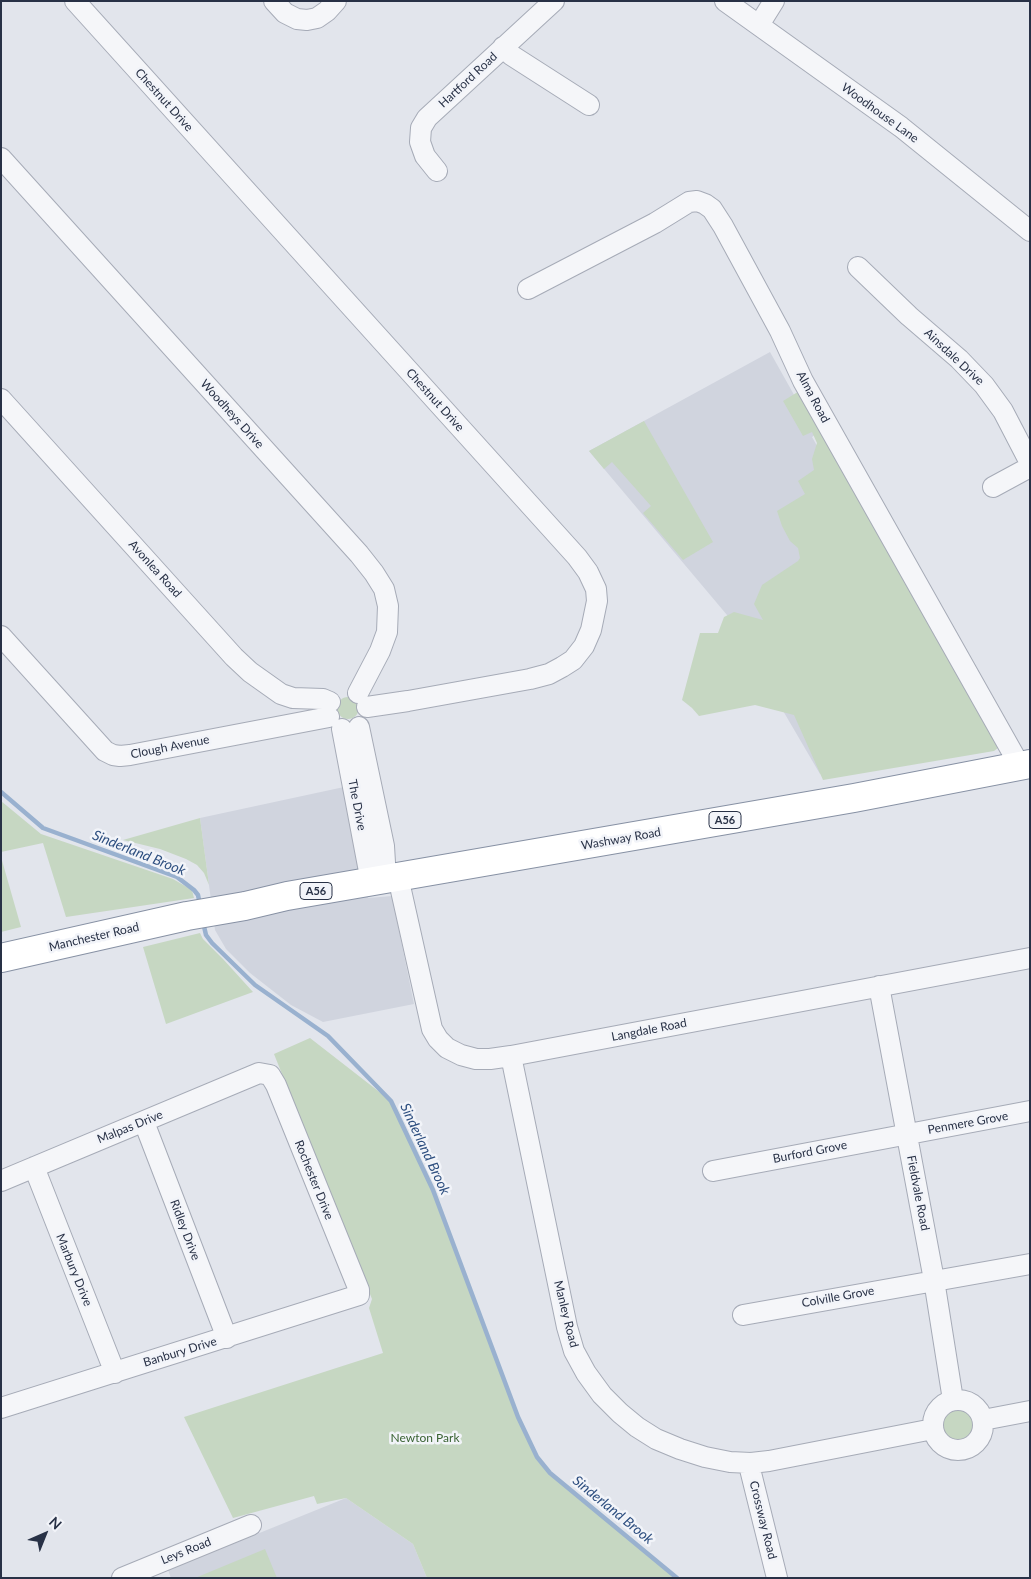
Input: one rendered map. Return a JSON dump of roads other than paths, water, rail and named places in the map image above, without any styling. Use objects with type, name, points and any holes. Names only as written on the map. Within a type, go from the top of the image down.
[{"type":"highway","name":"Washway Road","points":[[199,914],[854,798],[1025,765]]},
{"type":"highway","name":"Manchester Road","points":[[1,958],[199,914]]},
{"type":"street","name":"Chestnut Drive","points":[[75,1],[578,558],[588,572],[596,589],[597,601],[591,630],[584,646],[573,660],[549,674],[408,701],[362,700],[348,691],[342,692],[333,697],[340,719]]},
{"type":"street","points":[[274,1],[285,13],[307,20],[316,18],[327,11],[336,1]]},
{"type":"street","name":"Hartford Road","points":[[437,171],[424,156],[420,142],[421,128],[427,118],[554,1]]},
{"type":"street","name":"Woodhouse Lane","points":[[725,1],[901,127],[1030,231]]},
{"type":"street","points":[[759,25],[774,1]]},
{"type":"street","points":[[503,47],[589,105]]},
{"type":"street","name":"Woodheys Drive","points":[[1,158],[359,554],[374,573],[384,590],[388,606],[387,632],[362,700],[366,718],[340,719]]},
{"type":"street","name":"Alma Road","points":[[528,289],[626,239],[689,202],[697,200],[712,209],[780,331],[807,390],[1025,765]]},
{"type":"street","name":"Ainsdale Drive","points":[[858,267],[984,385],[1003,411],[1030,465]]},
{"type":"street","name":"Avonlea Road","points":[[1,399],[234,657],[250,672],[280,694],[293,698],[323,699],[340,719]]},
{"type":"street","points":[[993,487],[1030,465]]},
{"type":"street","name":"Clough Avenue","points":[[1,636],[104,751],[112,755],[130,755],[340,719]]},
{"type":"street","name":"The Drive","points":[[340,719],[394,878]]},
{"type":"street","name":"The Drive","points":[[340,719],[394,878]]},
{"type":"street","points":[[384,846],[402,865],[394,878]]},
{"type":"street","name":"Langdale Road","points":[[394,878],[432,1029],[447,1048],[461,1055],[476,1059],[511,1056],[1030,958]]},
{"type":"street","name":"Fieldvale Road","points":[[879,986],[934,1280],[953,1400]]},
{"type":"street","name":"Manley Road","points":[[511,1056],[567,1328],[574,1351],[586,1373],[602,1395],[620,1413],[656,1439],[705,1457],[730,1462],[751,1463],[769,1461],[933,1429]]},
{"type":"street","name":"Malpas Drive","points":[[1,1181],[260,1073]]},
{"type":"street","name":"Rochester Drive","points":[[260,1073],[270,1075],[276,1085],[359,1290],[358,1295]]},
{"type":"street","name":"Penmere Grove","points":[[907,1134],[1030,1111]]},
{"type":"street","name":"Ridley Drive","points":[[144,1122],[227,1338]]},
{"type":"street","name":"Burford Grove","points":[[713,1171],[907,1134]]},
{"type":"street","name":"Marbury Drive","points":[[34,1167],[115,1373]]},
{"type":"street","name":"Colville Grove","points":[[742,1315],[1030,1264]]},
{"type":"street","name":"Banbury Drive","points":[[1,1408],[358,1295]]},
{"type":"street","points":[[953,1400],[961,1400],[975,1406],[983,1420],[980,1438],[967,1448],[958,1450],[942,1444],[936,1437],[933,1429],[935,1414],[946,1403],[953,1400]]},
{"type":"street","points":[[983,1420],[1030,1411]]},
{"type":"street","name":"Crossway Road","points":[[751,1463],[750,1469],[777,1578]]},
{"type":"street","name":"Leys Road","points":[[122,1578],[251,1525]]},
{"type":"waterway","name":"Sinderland Brook","points":[[1,792],[43,828],[177,877],[194,890],[198,895],[200,905]]},
{"type":"waterway","name":"Sinderland Brook","points":[[203,922],[206,935],[212,943],[255,985],[328,1036],[391,1101],[433,1190],[518,1417],[537,1457],[550,1473],[677,1578]]},
{"type":"park label","name":"Newton Park","points":[[425,1438]]}]
